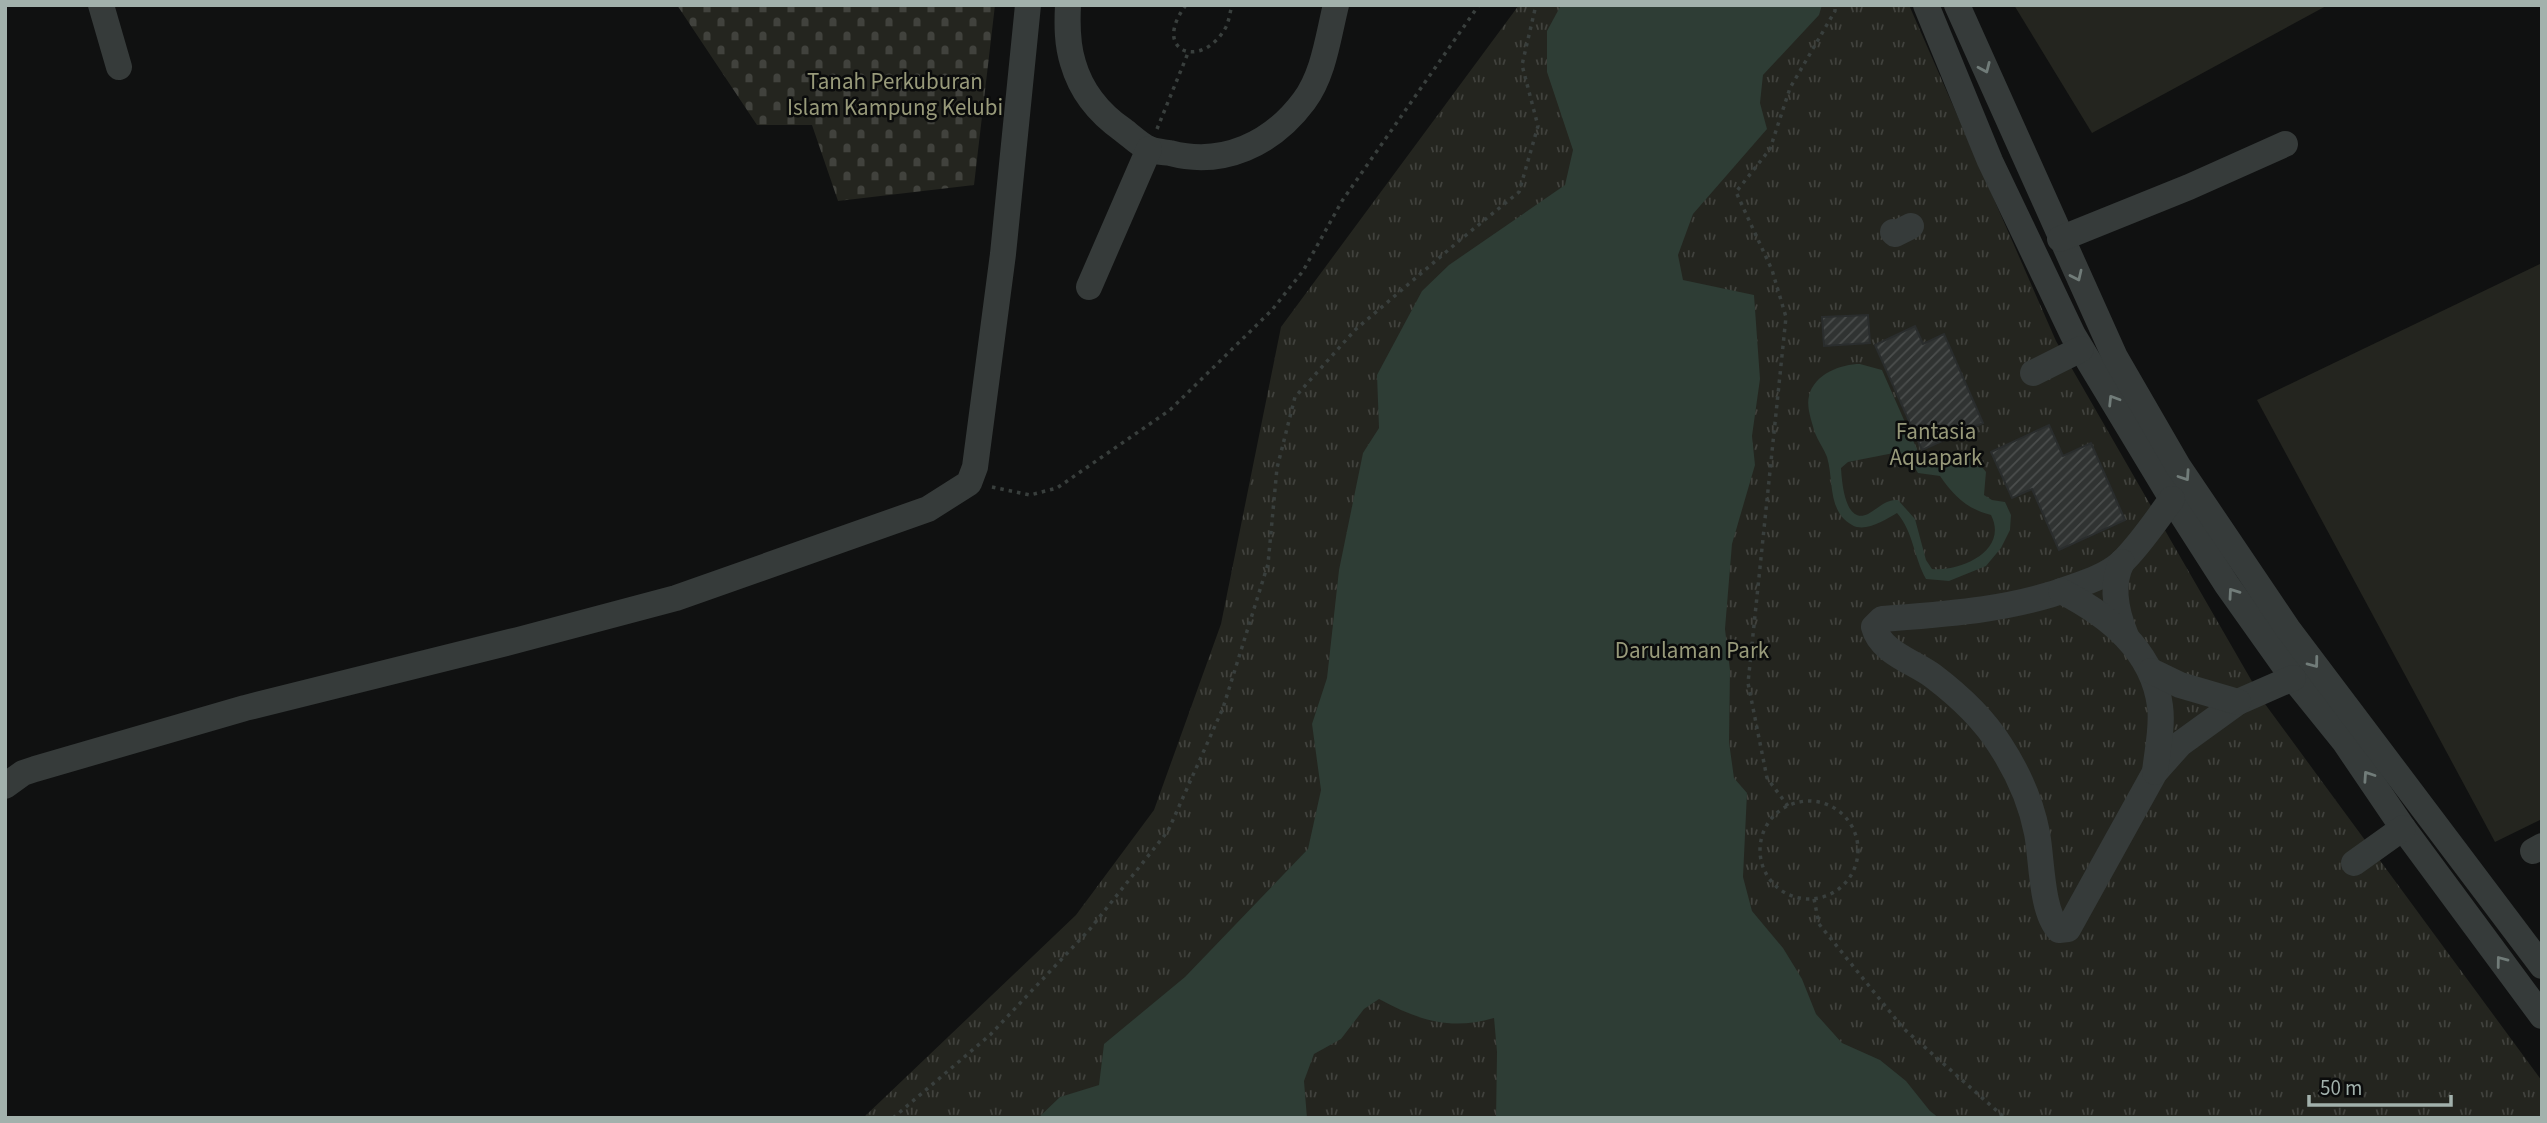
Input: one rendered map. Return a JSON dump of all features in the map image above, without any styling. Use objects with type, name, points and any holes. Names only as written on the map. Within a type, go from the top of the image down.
[{"type":"street","points":[[101,5],[119,67]]},
{"type":"street","points":[[5,786],[23,773],[193,723],[676,598],[928,509],[969,483],[975,467],[998,293],[1028,5]]},
{"type":"street","points":[[1068,5],[1069,44],[1073,65],[1083,88],[1097,107],[1115,125],[1149,149],[1183,157],[1215,158],[1241,151],[1279,129],[1305,100],[1316,78],[1336,5]]},
{"type":"street","points":[[1926,5],[1990,161],[2081,348],[2172,499],[2227,585],[2293,678],[2344,741],[2403,828],[2542,1016]]},
{"type":"street","points":[[1957,5],[2115,357],[2178,466],[2288,629],[2542,966]]},
{"type":"street","points":[[2060,239],[2285,144]]},
{"type":"street","points":[[1089,287],[1149,149]]},
{"type":"street","points":[[2033,373],[2081,348]]},
{"type":"street","points":[[2127,638],[2115,593],[2117,571],[2172,499]]},
{"type":"street","points":[[2122,562],[2105,574],[2061,592],[1974,611],[1882,620],[1874,627],[1876,638],[1933,676],[1985,723],[2000,745],[2015,771],[2033,816],[2046,898],[2053,924],[2059,930],[2068,929],[2155,772],[2180,744],[2238,702],[2293,678]]},
{"type":"street","points":[[2061,592],[2082,602],[2127,638],[2141,652],[2151,671],[2160,707],[2155,772]]},
{"type":"street","points":[[2151,671],[2180,685],[2238,702]]},
{"type":"street","points":[[2354,863],[2403,828]]},
{"type":"path","points":[[1186,5],[1177,17],[1172,38],[1179,48],[1188,53],[1197,52],[1216,40],[1226,27],[1232,5]]},
{"type":"path","points":[[969,483],[1030,495],[1058,488],[1170,410],[1272,310],[1303,271],[1350,190],[1479,5]]},
{"type":"path","points":[[892,1118],[999,1025],[1090,929],[1168,831],[1223,708],[1268,564],[1278,468],[1295,397],[1355,330],[1520,192],[1538,126],[1522,65],[1536,5]]},
{"type":"path","points":[[1788,806],[1768,778],[1748,683],[1786,317],[1772,270],[1736,192],[1770,149],[1790,88],[1835,11],[1835,5]]},
{"type":"path","points":[[1149,149],[1188,53]]},
{"type":"path","points":[[1812,801],[1835,808],[1852,826],[1858,849],[1853,873],[1837,891],[1814,899],[1803,899],[1783,892],[1768,877],[1760,854],[1764,831],[1770,821],[1788,806],[1812,801]]},
{"type":"path","points":[[1814,899],[1819,924],[1903,1028],[2006,1118]]},
{"type":"green space","name":"Tanah Perkuburan Islam Kampung Kelubi","points":[[677,5],[995,5],[974,185],[838,201],[812,125],[757,125]]},
{"type":"green space","name":"Darulaman Park","points":[[1519,5],[1909,5],[2056,341],[2265,704],[2542,1081],[2542,1118],[863,1118],[1076,915],[1154,810],[1221,624],[1281,327]]},
{"type":"green space","points":[[2014,5],[2328,5],[2092,133]]},
{"type":"green space","points":[[2542,263],[2542,819],[2495,842],[2257,400]]},
{"type":"shaded area","points":[[1561,5],[1822,5],[1819,15],[1763,75],[1760,103],[1767,129],[1693,214],[1678,255],[1683,280],[1754,295],[1760,379],[1752,436],[1755,465],[1732,544],[1725,629],[1730,670],[1729,742],[1734,778],[1747,793],[1743,877],[1752,911],[1783,948],[1802,979],[1816,1014],[1842,1043],[1880,1060],[1906,1081],[1939,1118],[1496,1118],[1497,1052],[1494,1018],[1463,1023],[1435,1021],[1407,1013],[1379,999],[1364,1009],[1341,1039],[1314,1054],[1304,1081],[1307,1118],[1038,1118],[1060,1097],[1099,1085],[1104,1044],[1185,977],[1308,849],[1321,790],[1312,724],[1327,678],[1339,570],[1363,453],[1379,428],[1377,375],[1422,291],[1449,265],[1565,185],[1573,150],[1547,72],[1547,31]]},
{"type":"shaded area","points":[[1853,364],[1882,370],[1919,454],[1948,458],[1958,453],[1975,458],[1986,472],[1984,495],[1992,500],[2005,502],[2011,515],[2010,530],[2001,548],[1986,566],[1949,581],[1926,579],[1907,528],[1897,513],[1875,525],[1857,527],[1844,519],[1839,512],[1827,457],[1815,433],[1808,400],[1812,388],[1822,376]],"holes":[[[1899,452],[1909,458],[1918,473],[1940,476],[1962,501],[1991,515],[1995,528],[1993,539],[1988,549],[1979,557],[1956,567],[1932,569],[1926,560],[1915,519],[1898,500],[1886,502],[1860,516],[1850,508],[1844,492],[1841,468],[1848,462]]]},
{"type":"building","points":[[1868,315],[1870,343],[1824,346],[1822,317]]},
{"type":"building","points":[[1915,326],[1923,344],[1944,334],[1983,423],[1922,450],[1875,345]]},
{"type":"building","points":[[2049,425],[2063,456],[2091,443],[2125,520],[2059,550],[2032,489],[2012,498],[1991,452]]},
{"type":"park label","name":"Fantasia Aquapark","points":[[1936,444]]}]
